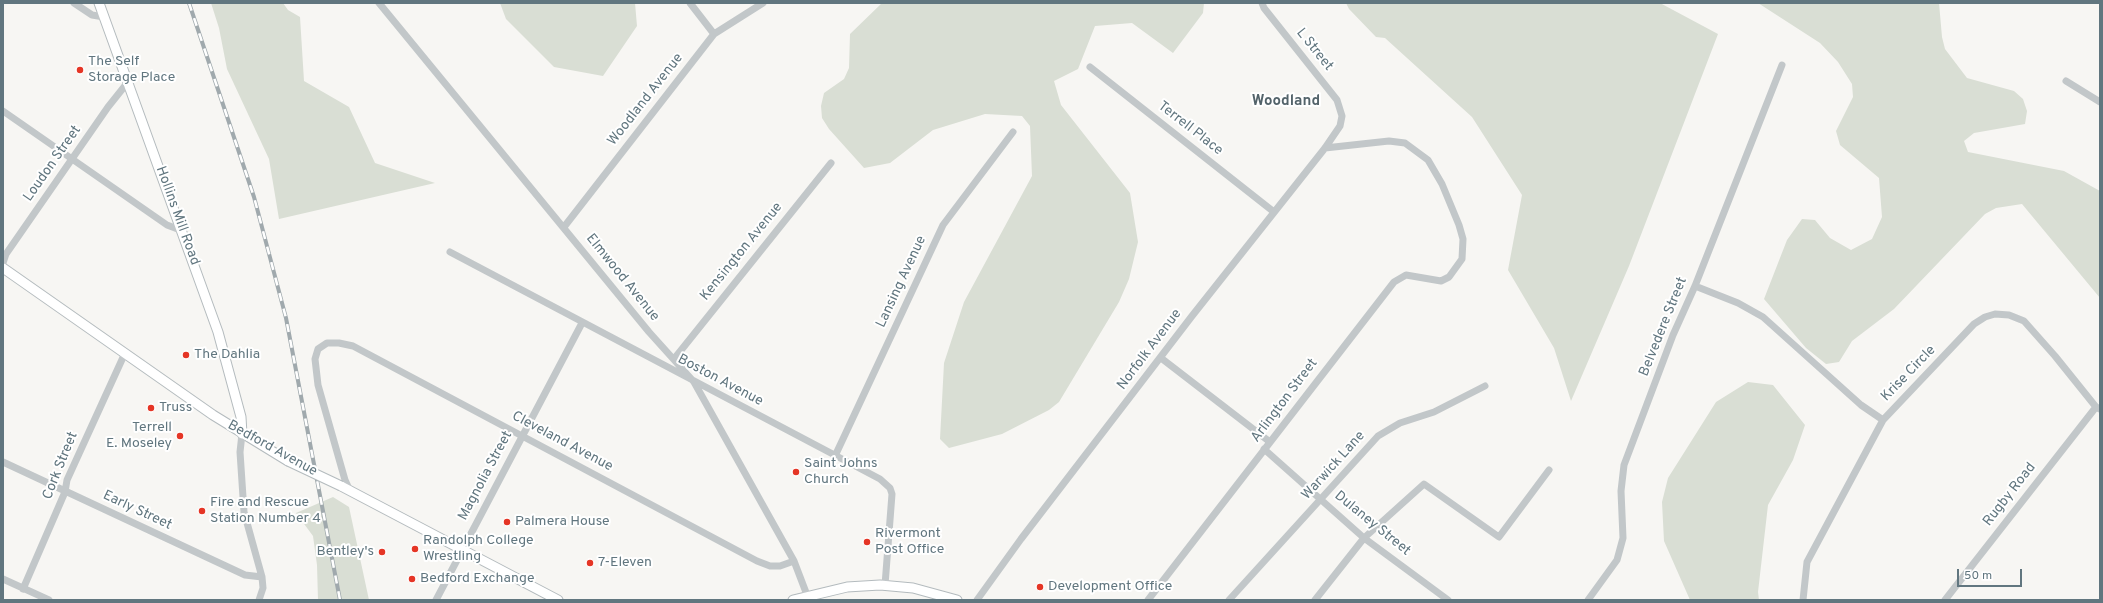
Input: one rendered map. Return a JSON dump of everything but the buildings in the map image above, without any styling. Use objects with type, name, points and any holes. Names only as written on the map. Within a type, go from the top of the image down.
[{"type":"street","points":[[74,3],[92,15],[104,17]]},
{"type":"street","name":"Hollins Mill Road","points":[[99,3],[183,231],[218,332],[241,417],[242,434]]},
{"type":"street","name":"Elmwood Avenue","points":[[379,3],[649,332],[694,382],[794,561],[807,595]]},
{"type":"street","points":[[690,3],[714,34]]},
{"type":"street","name":"Woodland Avenue","points":[[564,227],[714,34],[763,3]]},
{"type":"street","name":"L Street","points":[[1262,3],[1264,8],[1337,100],[1342,116]]},
{"type":"street","name":"Belvedere Street","points":[[1588,600],[1616,560],[1623,538],[1621,491],[1624,465],[1673,335],[1695,286],[1782,64]]},
{"type":"street","name":"Terrell Place","points":[[1090,67],[1274,212]]},
{"type":"street","points":[[2066,81],[2100,102]]},
{"type":"street","name":"Loudon Street","points":[[3,263],[6,254],[108,107],[128,82]]},
{"type":"street","points":[[3,111],[167,225],[183,231]]},
{"type":"street","name":"Norfolk Avenue","points":[[978,600],[1021,539],[1325,148],[1340,126],[1342,116]]},
{"type":"street","name":"Lansing Avenue","points":[[835,456],[943,225],[1013,132]]},
{"type":"street","name":"Arlington Street","points":[[1148,600],[1394,282],[1406,275],[1441,281],[1449,277],[1462,259],[1463,238],[1459,225],[1442,184],[1428,160],[1405,142],[1389,141],[1325,148]]},
{"type":"street","name":"Kensington Avenue","points":[[674,359],[831,163]]},
{"type":"street","name":"Boston Avenue","points":[[450,252],[880,479],[890,488],[891,504],[885,585]]},
{"type":"street","name":"Bedford Avenue","points":[[3,268],[242,434],[288,461],[341,486],[558,600]]},
{"type":"street","points":[[1695,286],[1738,303],[1763,317],[1861,405],[1883,420]]},
{"type":"street","name":"Krise Circle","points":[[1803,600],[1807,562],[1883,420],[1974,324],[1985,317],[1995,314],[2009,315],[2019,318],[2030,326],[2098,408]]},
{"type":"street","name":"Magnolia Street","points":[[436,600],[461,549],[582,323]]},
{"type":"street","name":"Cleveland Avenue","points":[[350,491],[345,480],[318,385],[315,359],[318,349],[326,343],[338,343],[353,346],[757,561],[770,566],[780,566],[794,561]]},
{"type":"street","name":"Cork Street","points":[[23,589],[65,492],[67,480],[125,353]]},
{"type":"street","points":[[1161,358],[1270,442]]},
{"type":"street","name":"Warwick Lane","points":[[1229,600],[1378,436],[1400,423],[1434,412],[1485,386]]},
{"type":"street","name":"Rugby Road","points":[[1945,600],[2098,408]]},
{"type":"street","points":[[242,434],[240,456],[244,512],[262,577],[263,588],[259,600]]},
{"type":"street","name":"Dulaney Street","points":[[1264,449],[1364,538],[1448,600]]},
{"type":"street","name":"Early Street","points":[[3,462],[245,575],[262,577]]},
{"type":"street","points":[[1315,600],[1364,538],[1424,484],[1499,537],[1549,470]]},
{"type":"street","points":[[3,579],[49,600]]},
{"type":"street","points":[[793,600],[807,595],[847,587],[885,585],[913,588],[957,600]]},
{"type":"shaded area","points":[[211,3],[283,3],[288,10],[300,17],[304,81],[349,107],[375,163],[435,183],[279,219],[269,159],[227,69],[219,28]]},
{"type":"shaded area","points":[[500,3],[635,3],[637,26],[603,76],[554,67],[506,19]]},
{"type":"shaded area","points":[[882,3],[1204,3],[1203,13],[1173,53],[1132,23],[1095,26],[1078,69],[1054,81],[1061,105],[1130,193],[1138,242],[1129,279],[1119,302],[1059,402],[1049,410],[1002,434],[949,448],[940,439],[944,363],[964,302],[1032,176],[1030,126],[1022,116],[985,114],[933,130],[890,163],[864,168],[829,129],[822,118],[821,106],[824,93],[844,79],[849,68],[850,34]]},
{"type":"shaded area","points":[[1346,3],[1660,3],[1718,34],[1629,266],[1571,401],[1554,348],[1508,270],[1522,195],[1472,117],[1385,38],[1376,37],[1349,9]]},
{"type":"shaded area","points":[[1758,3],[1939,3],[1942,37],[1945,49],[1967,78],[2014,91],[2023,99],[2027,111],[2025,124],[1974,133],[1964,141],[1968,152],[2064,171],[2100,191],[2100,298],[2022,204],[1996,208],[1985,214],[1894,309],[1852,341],[1839,362],[1826,364],[1806,348],[1764,299],[1787,240],[1802,219],[1815,220],[1830,238],[1851,250],[1872,239],[1882,217],[1879,178],[1840,145],[1836,131],[1853,97],[1852,84],[1838,62],[1820,43]]},
{"type":"shaded area","points":[[1748,382],[1773,385],[1805,425],[1793,460],[1768,505],[1758,592],[1759,600],[1690,600],[1664,541],[1662,502],[1668,478],[1716,402]]},
{"type":"shaded area","points":[[333,497],[349,507],[369,600],[318,600],[317,565],[313,536],[296,513]]},
{"type":"railway","points":[[189,3],[254,197],[286,318],[340,600]]},
{"type":"place","name":"The Self Storage Place","points":[[80,70]]},
{"type":"place","name":"The Dahlia","points":[[186,355]]},
{"type":"place","name":"Truss","points":[[151,408]]},
{"type":"place","name":"Terrell E. Moseley","points":[[180,436]]},
{"type":"place","name":"Saint Johns Church","points":[[796,472]]},
{"type":"place","name":"Fire and Rescue Station Number 4","points":[[202,511]]},
{"type":"place","name":"Palmera House","points":[[507,522]]},
{"type":"place","name":"Rivermont Post Office","points":[[867,542]]},
{"type":"place","name":"Randolph College Wrestling","points":[[415,549]]},
{"type":"place","name":"Bentley's","points":[[382,552]]},
{"type":"place","name":"7-Eleven","points":[[590,563]]},
{"type":"place","name":"Bedford Exchange","points":[[412,579]]},
{"type":"place","name":"Development Office","points":[[1040,587]]},
{"type":"district","name":"Woodland","points":[[1286,102]]}]
